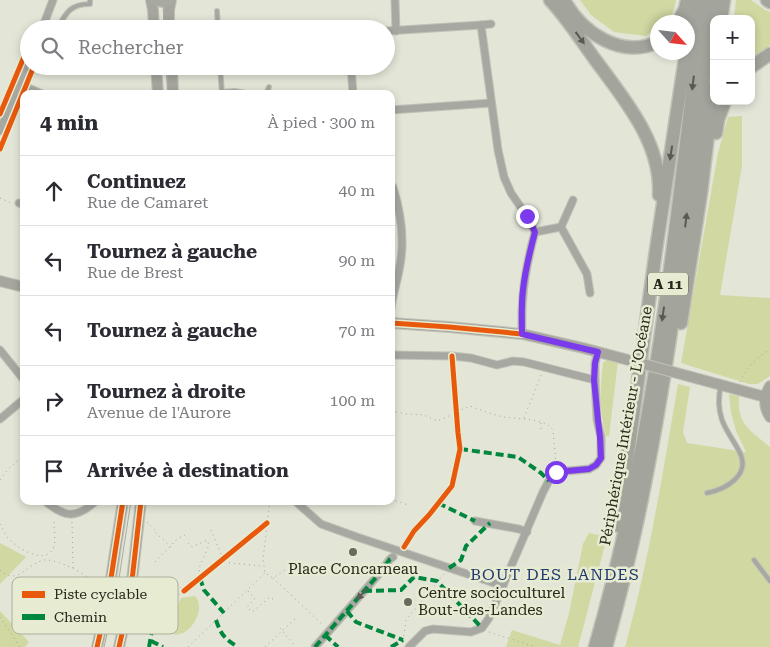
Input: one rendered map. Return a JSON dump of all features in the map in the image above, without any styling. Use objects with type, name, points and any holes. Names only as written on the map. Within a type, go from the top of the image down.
[{"type":"highway","points":[[550,0],[560,11],[635,116],[648,140],[654,160],[659,192],[654,241],[656,250]]},
{"type":"highway","points":[[564,0],[585,26],[600,38],[612,44],[627,47],[635,48],[650,44]]},
{"type":"highway","points":[[682,15],[687,0]]},
{"type":"highway","points":[[691,15],[693,0]]},
{"type":"highway","name":"Périphérique Intérieur - L’Océane","points":[[595,647],[631,503],[659,348],[703,0]]},
{"type":"highway","name":"A 11","points":[[606,647],[643,493],[675,304],[713,0]]},
{"type":"highway","points":[[722,15],[724,0]]},
{"type":"highway","points":[[755,64],[770,54]]},
{"type":"highway","points":[[617,565],[613,552],[685,60]]},
{"type":"highway","points":[[643,493],[655,469],[687,288],[712,105]]},
{"type":"highway","points":[[701,193],[706,186],[718,120],[724,105]]},
{"type":"main road","points":[[156,0],[170,0]]},
{"type":"street","points":[[45,20],[53,0]]},
{"type":"street","points":[[151,0],[153,20]]},
{"type":"street","points":[[169,20],[170,0]]},
{"type":"street","points":[[395,0],[396,30],[491,24]]},
{"type":"street","points":[[481,25],[498,150],[504,177],[511,193],[527,216],[535,232],[525,271],[522,292],[522,334]]},
{"type":"street","points":[[0,130],[23,75]]},
{"type":"street","points":[[157,75],[158,90]]},
{"type":"street","points":[[172,75],[173,90]]},
{"type":"street","points":[[352,75],[353,90]]},
{"type":"street","points":[[19,84],[33,90]]},
{"type":"street","points":[[395,110],[491,103]]},
{"type":"street","points":[[395,194],[400,210],[403,233],[403,249],[395,289]]},
{"type":"street","points":[[561,227],[573,200]]},
{"type":"street","points":[[535,232],[561,227]]},
{"type":"street","points":[[561,227],[587,274],[590,293]]},
{"type":"street","points":[[0,281],[20,286]]},
{"type":"street","points":[[395,323],[522,334],[622,358],[765,397]]},
{"type":"street","points":[[0,350],[20,375]]},
{"type":"street","points":[[409,647],[425,631],[433,629],[471,632],[482,628],[489,618],[552,475],[556,472],[589,469],[596,465],[601,458],[594,380],[598,352]]},
{"type":"street","points":[[395,355],[452,356],[471,358],[497,365],[513,361],[524,362],[594,380]]},
{"type":"street","points":[[770,386],[765,397],[766,409],[770,417]]},
{"type":"street","points":[[0,419],[20,402]]},
{"type":"street","points":[[49,505],[55,510],[65,514],[76,514],[91,505]]},
{"type":"street","points":[[111,577],[122,505]]},
{"type":"street","points":[[132,577],[141,505]]},
{"type":"street","points":[[300,505],[321,524],[503,586]]},
{"type":"street","points":[[475,521],[527,532]]},
{"type":"street","points":[[315,647],[379,574],[390,558],[393,557]]},
{"type":"street","points":[[97,647],[100,634]]},
{"type":"street","points":[[119,647],[122,634]]},
{"type":"lane","points":[[62,20],[67,12],[79,4],[90,4],[90,0]]},
{"type":"lane","points":[[217,11],[218,20]]},
{"type":"lane","points":[[220,75],[221,90]]},
{"type":"lane","points":[[268,90],[269,86]]},
{"type":"lane","points":[[707,493],[733,482],[738,477],[743,465],[740,452],[721,417],[718,397],[721,385]]},
{"type":"lane","points":[[754,560],[770,581]]},
{"type":"path","points":[[0,198],[11,203],[20,204]]},
{"type":"path","points":[[738,390],[748,367],[770,349]]},
{"type":"path","points":[[404,547],[414,531],[430,515],[452,486],[460,449],[452,356]]},
{"type":"path","points":[[524,419],[544,367]]},
{"type":"path","points":[[395,412],[424,415],[438,420],[470,406],[488,414],[534,420],[547,424],[553,430],[556,472]]},
{"type":"path","points":[[541,422],[541,430]]},
{"type":"path","points":[[0,480],[20,459]]},
{"type":"path","points":[[395,500],[408,505]]},
{"type":"path","points":[[270,505],[263,559],[265,573],[273,578],[329,631]]},
{"type":"path","points":[[72,514],[73,569]]},
{"type":"path","points":[[139,521],[146,522],[173,549]]},
{"type":"path","points":[[50,560],[50,553],[55,544],[54,522]]},
{"type":"path","points":[[0,524],[11,542],[22,549],[38,556],[50,553]]},
{"type":"path","points":[[211,530],[223,559]]},
{"type":"path","points":[[155,562],[177,539],[185,535]]},
{"type":"path","points":[[188,543],[192,548],[207,540],[209,545],[200,568],[200,578]]},
{"type":"path","points":[[0,570],[8,575],[18,575],[40,561],[50,560],[82,573],[87,577]]},
{"type":"path","points":[[219,562],[264,566]]},
{"type":"path","points":[[409,647],[403,640],[406,620],[449,568]]},
{"type":"path","points":[[273,578],[285,570]]},
{"type":"path","points":[[188,647],[265,573]]},
{"type":"path","points":[[178,596],[184,591],[180,586]]},
{"type":"path","points":[[247,591],[254,599],[247,607],[252,612],[270,597],[276,600]]},
{"type":"path","points":[[0,617],[20,647]]},
{"type":"path","points":[[265,647],[296,618]]},
{"type":"path","points":[[280,628],[296,647]]},
{"type":"path","points":[[482,628],[490,633],[536,647]]},
{"type":"green space","points":[[580,0],[676,0],[672,15],[650,15],[650,33],[646,36],[614,32],[591,15]]},
{"type":"green space","points":[[736,0],[751,0],[770,12],[770,45],[755,55],[755,15],[734,15]]},
{"type":"green space","points":[[742,116],[742,166],[720,295],[770,298],[770,376],[758,384],[749,384],[681,363],[718,153],[728,117]]},
{"type":"green space","points":[[609,358],[618,361],[609,436],[606,436],[601,409],[601,391],[603,363]]},
{"type":"green space","points":[[678,384],[690,387],[683,432],[687,443],[746,452],[736,431],[729,394],[739,396],[740,414],[746,426],[770,447],[770,647],[625,647],[648,549]]},
{"type":"green space","points":[[589,533],[607,537],[578,647],[506,647],[512,630],[560,645],[569,613],[583,544]]},
{"type":"green space","points":[[0,543],[26,557],[0,584]]},
{"type":"green space","points":[[195,596],[198,601],[199,611],[195,622],[187,630],[182,633],[175,635],[178,634],[178,607],[181,598]]},
{"type":"green space","points":[[0,611],[12,624],[12,634],[22,634],[29,642],[25,647],[0,647]]},
{"type":"tram line","points":[[163,0],[164,20]]},
{"type":"tram line","points":[[167,75],[168,90]]},
{"type":"tram line","points":[[119,577],[130,505]]},
{"type":"tram line","points":[[104,647],[107,634]]},
{"type":"marked path","points":[[460,449],[518,457],[549,481]]},
{"type":"marked path","points":[[438,503],[475,521]]},
{"type":"marked path","points":[[449,568],[461,560],[466,546],[490,523]]},
{"type":"marked path","points":[[315,647],[393,557]]},
{"type":"marked path","points":[[364,591],[401,590],[414,577],[437,581],[482,628]]},
{"type":"marked path","points":[[200,578],[204,590],[224,613]]},
{"type":"marked path","points":[[347,611],[356,622],[403,640]]},
{"type":"marked path","points":[[216,620],[224,636],[238,647]]},
{"type":"marked path","points":[[149,647],[151,634]]},
{"type":"marked path","points":[[325,635],[338,647]]},
{"type":"marked path","points":[[391,647],[403,640]]},
{"type":"marked path","points":[[151,641],[163,647]]},
{"type":"cycle path","points":[[0,114],[20,66]]},
{"type":"cycle path","points":[[24,90],[30,75]]},
{"type":"cycle path","points":[[0,149],[20,100]]},
{"type":"cycle path","points":[[395,323],[522,334]]},
{"type":"cycle path","points":[[404,547],[414,531],[452,486],[460,449],[452,356]]},
{"type":"cycle path","points":[[111,577],[122,505]]},
{"type":"cycle path","points":[[132,577],[141,505]]},
{"type":"cycle path","points":[[184,591],[267,523]]},
{"type":"cycle path","points":[[97,647],[100,634]]},
{"type":"cycle path","points":[[119,647],[122,634]]},
{"type":"place","name":"Place Concarneau","points":[[353,552]]},
{"type":"place","name":"Centre socioculturel Bout-des-Landes","points":[[408,602]]},
{"type":"district","name":"BOUT DES LANDES","points":[[555,574]]},
{"type":"route","points":[[527,216],[535,232],[525,271],[522,292],[522,334],[598,352],[594,380],[601,458],[596,465],[589,469],[556,472]]}]
